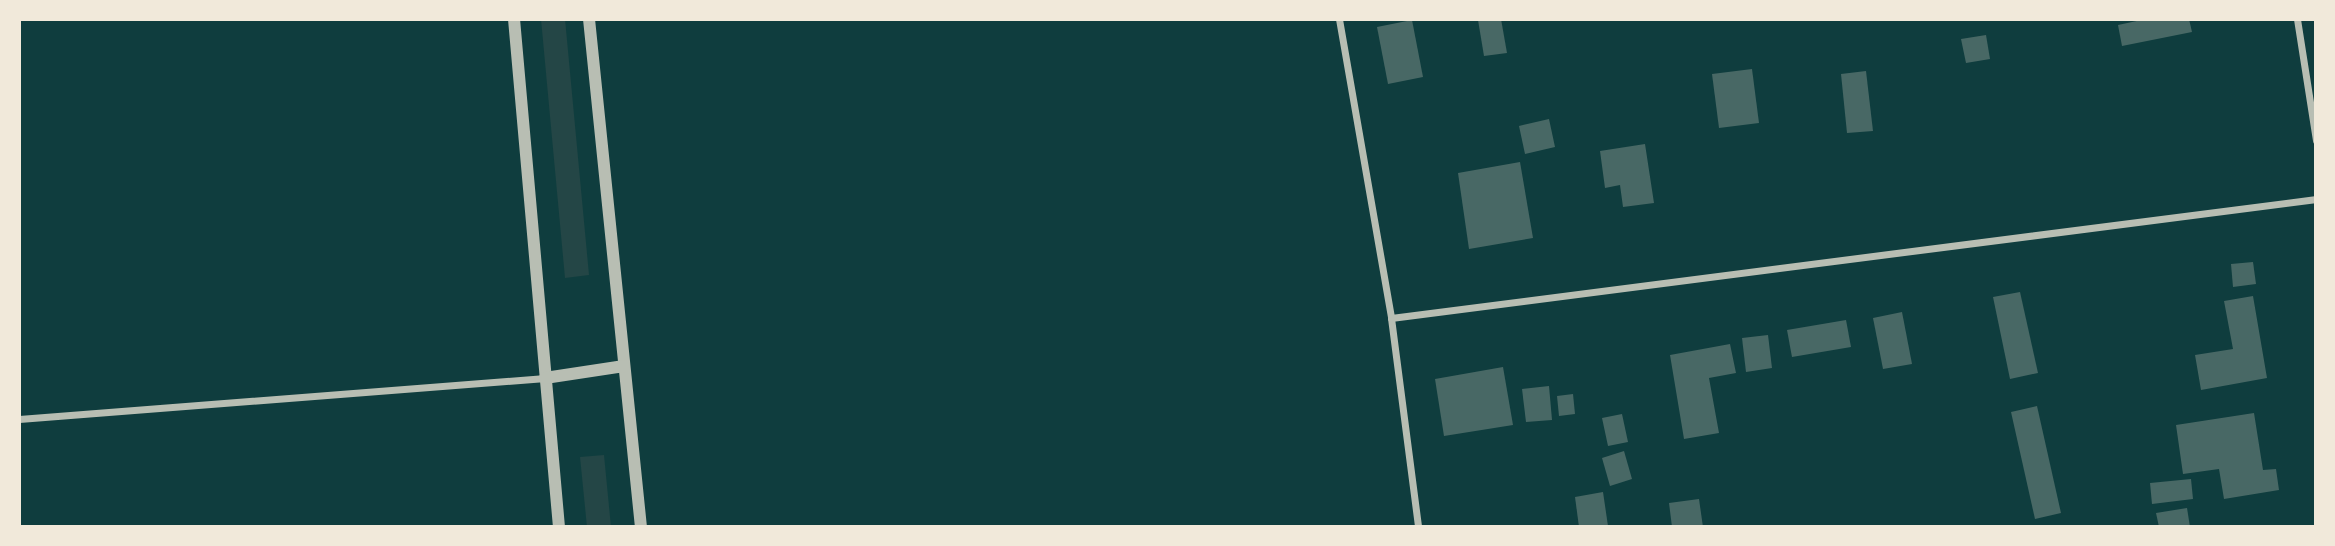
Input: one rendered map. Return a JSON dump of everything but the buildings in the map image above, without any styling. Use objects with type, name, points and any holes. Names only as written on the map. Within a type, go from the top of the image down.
[{"type":"street","points":[[514,19],[559,527]]},
{"type":"street","points":[[589,19],[641,527]]},
{"type":"street","points":[[1339,19],[1391,318],[1418,527]]},
{"type":"street","points":[[2297,19],[2316,141]]},
{"type":"street","points":[[1391,318],[2316,199]]},
{"type":"street","points":[[19,419],[545,378],[624,366]]},
{"type":"shaded area","points":[[541,19],[565,19],[589,275],[565,278]]},
{"type":"shaded area","points":[[604,455],[611,527],[587,527],[580,457]]}]
